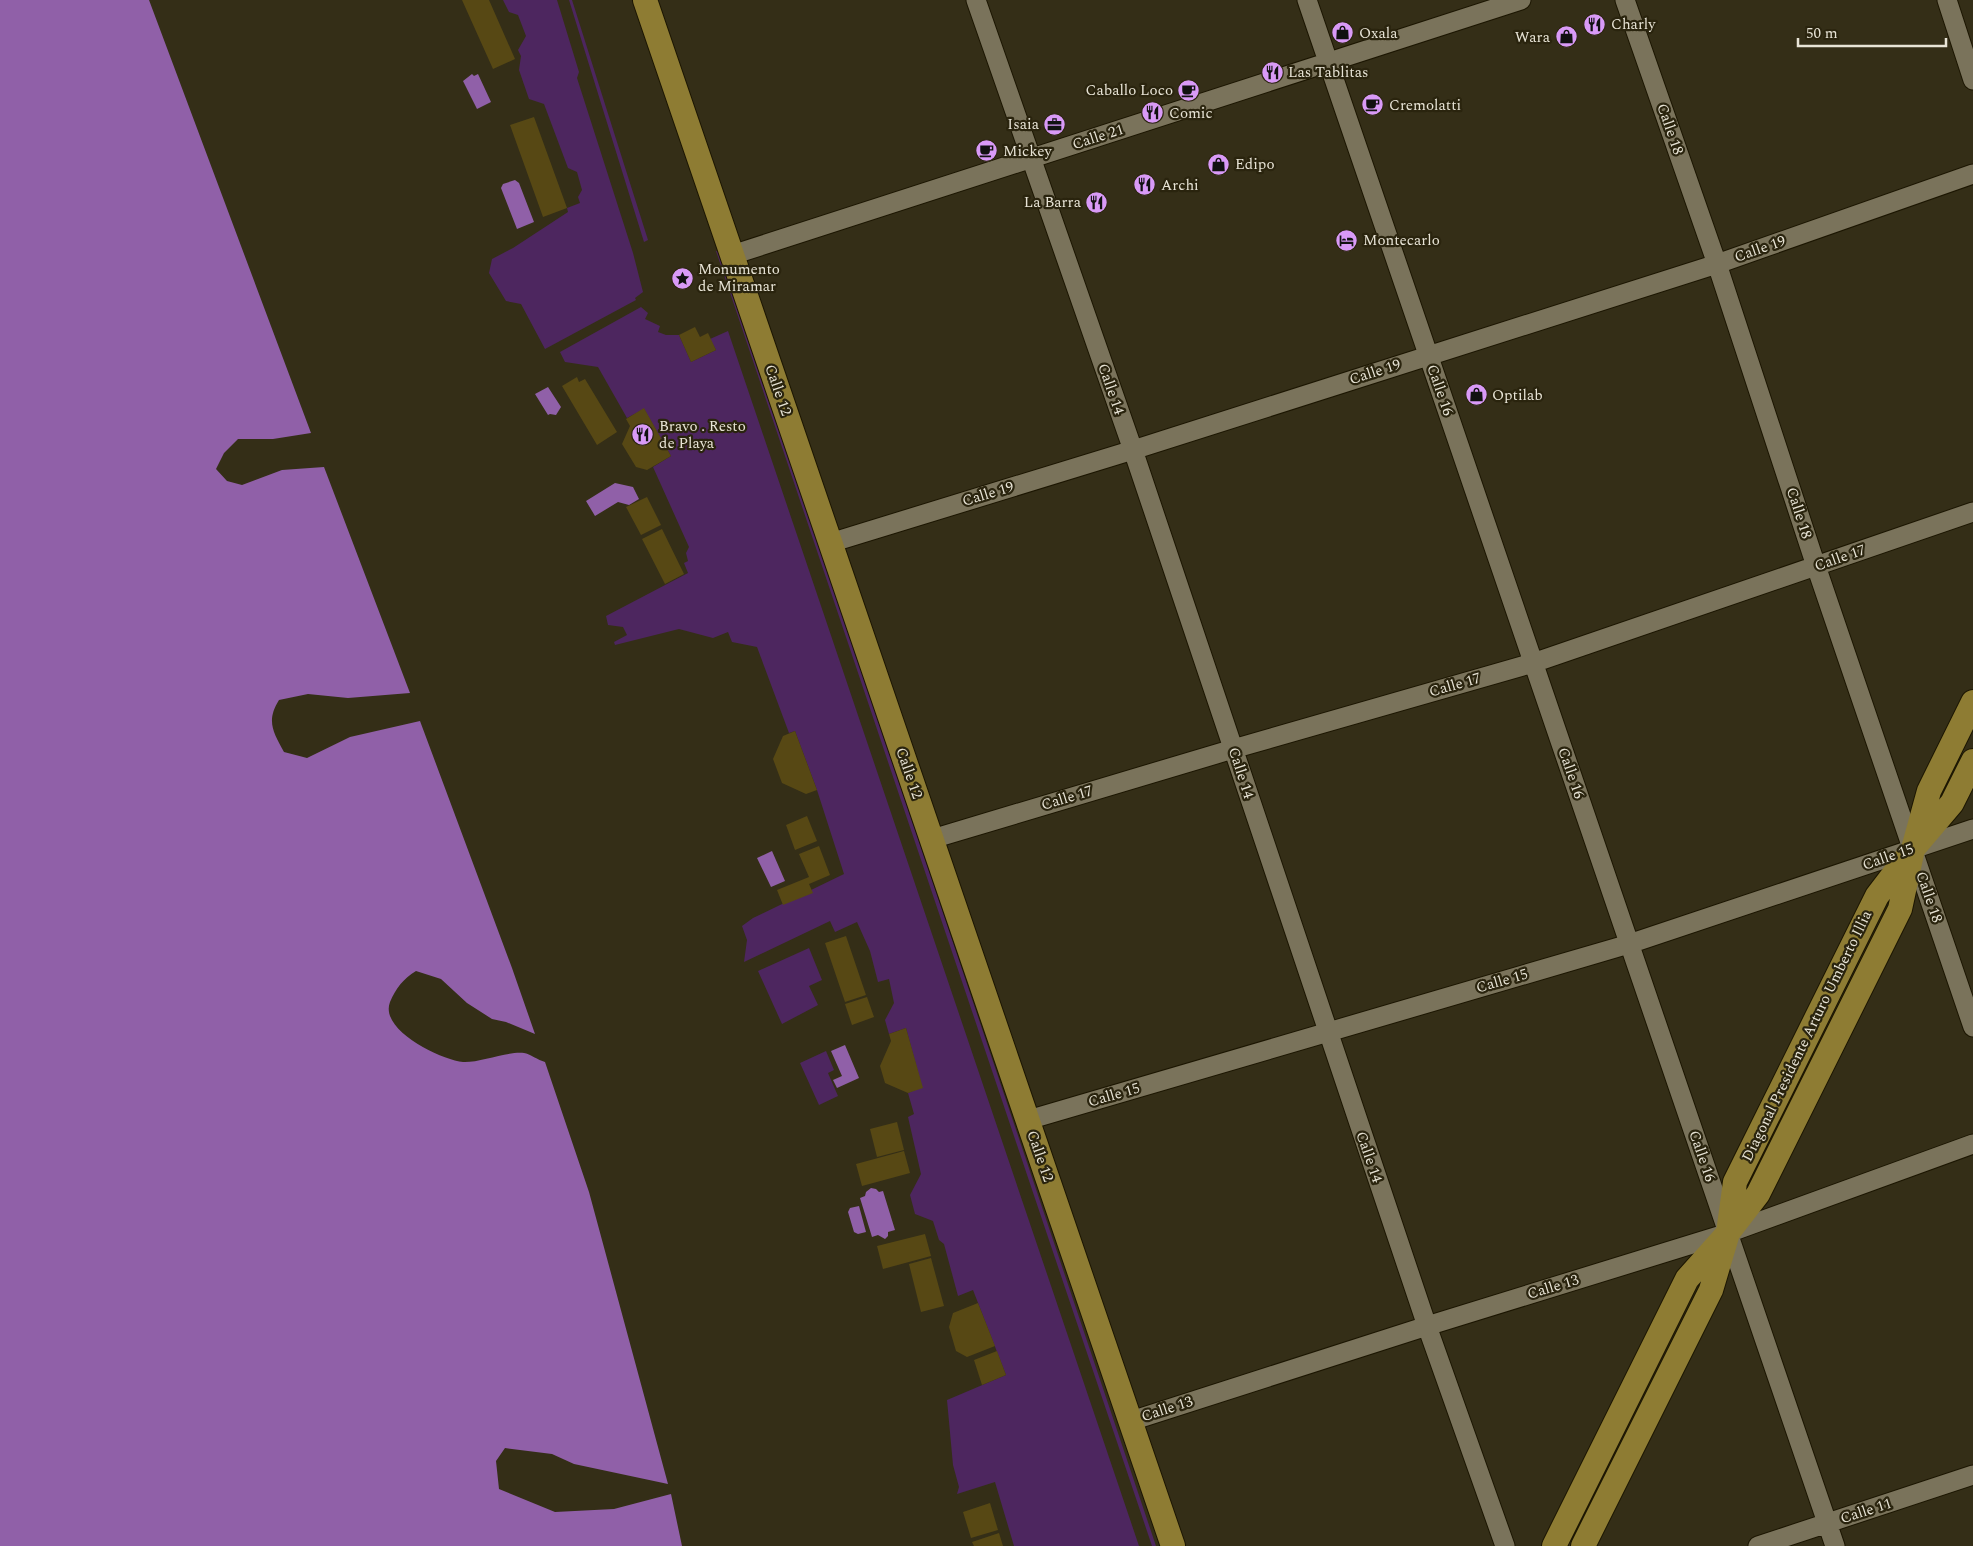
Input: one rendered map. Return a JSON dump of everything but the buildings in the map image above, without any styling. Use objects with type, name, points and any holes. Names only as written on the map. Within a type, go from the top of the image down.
[{"type":"main road","name":"Calle 12","points":[[645,0],[1173,1546]]},
{"type":"main road","name":"Diagonal Presidente Arturo Umberto Illia","points":[[1913,849],[1929,791],[1973,702]]},
{"type":"main road","name":"Diagonal Presidente Arturo Umberto Illia","points":[[1584,1546],[1710,1290],[1728,1233],[1735,1182],[1877,896],[1952,803],[1973,761]]},
{"type":"main road","points":[[1554,1546],[1687,1279],[1728,1233]]},
{"type":"street","name":"Calle 14","points":[[976,0],[1133,450],[1327,1033],[1427,1326],[1505,1546]]},
{"type":"street","name":"Calle 16","points":[[1307,0],[1835,1546]]},
{"type":"street","name":"Calle 21","points":[[732,255],[1521,0]]},
{"type":"street","name":"Calle 18","points":[[1625,0],[1717,264],[1816,566],[1973,1026]]},
{"type":"street","points":[[1946,0],[1973,80]]},
{"type":"street","name":"Calle 19","points":[[830,543],[1133,450],[1717,264],[1973,174]]},
{"type":"street","name":"Calle 17","points":[[932,839],[1233,749],[1533,663],[1973,512]]},
{"type":"street","name":"Calle 15","points":[[1028,1120],[1629,944],[1973,829]]},
{"type":"street","name":"Calle 13","points":[[1131,1421],[1427,1326],[1728,1233],[1973,1144]]},
{"type":"street","name":"Calle 11","points":[[1758,1546],[1973,1475]]},
{"type":"shaded area","points":[[0,0],[149,0],[311,433],[273,439],[238,439],[224,453],[216,469],[227,481],[242,485],[282,470],[324,467],[410,693],[348,698],[308,694],[279,700],[272,720],[274,732],[284,752],[307,758],[350,737],[420,721],[535,1034],[506,1022],[492,1019],[467,1003],[441,979],[416,971],[407,977],[397,988],[390,1002],[389,1013],[402,1033],[414,1042],[427,1050],[453,1060],[470,1062],[524,1053],[545,1062],[589,1192],[668,1484],[574,1464],[552,1454],[505,1448],[496,1461],[499,1489],[555,1512],[614,1509],[671,1494],[682,1546],[0,1546]]},
{"type":"shaded area","points":[[503,0],[557,0],[579,72],[577,78],[633,253],[643,292],[635,298],[636,300],[545,349],[521,304],[506,301],[489,273],[492,259],[513,248],[568,212],[567,208],[580,203],[578,197],[582,190],[577,172],[568,168],[544,104],[529,99],[519,70],[521,56],[518,50],[526,36],[518,15],[509,12]]},
{"type":"shaded area","points":[[569,0],[572,0],[648,240],[644,242]]},
{"type":"shaded area","points":[[472,74],[474,76],[478,74],[491,102],[477,109],[463,81]]},
{"type":"shaded area","points":[[515,180],[519,183],[534,222],[517,229],[501,188],[503,184]]},
{"type":"shaded area","points":[[720,250],[1156,1546],[1152,1546],[716,251]]},
{"type":"shaded area","points":[[641,307],[648,313],[645,319],[660,326],[658,332],[666,335],[679,335],[691,362],[716,350],[710,339],[728,331],[1139,1546],[1014,1546],[995,1482],[957,1494],[959,1487],[953,1465],[947,1400],[1006,1375],[973,1290],[958,1296],[944,1244],[939,1240],[933,1221],[915,1214],[910,1195],[921,1174],[908,1117],[914,1114],[908,1093],[922,1087],[906,1028],[889,1034],[885,1020],[894,1003],[889,979],[878,982],[870,951],[857,922],[835,932],[830,921],[744,962],[747,940],[742,926],[753,918],[844,874],[817,790],[795,731],[789,733],[757,647],[732,642],[728,632],[713,638],[679,629],[615,645],[614,642],[627,635],[623,627],[608,625],[606,616],[688,573],[684,563],[688,561],[686,553],[689,547],[653,467],[671,456],[644,409],[627,418],[598,367],[565,362],[560,352]]},
{"type":"shaded area","points":[[548,387],[561,407],[556,415],[548,415],[535,394]]},
{"type":"shaded area","points":[[615,483],[633,487],[639,499],[629,505],[618,502],[595,516],[586,501]]},
{"type":"shaded area","points":[[772,851],[785,881],[771,887],[757,858]]},
{"type":"shaded area","points":[[809,948],[822,980],[809,986],[818,1005],[782,1024],[758,971]]},
{"type":"shaded area","points":[[845,1045],[859,1078],[837,1088],[833,1080],[842,1076],[831,1051]]},
{"type":"shaded area","points":[[826,1051],[834,1070],[828,1073],[838,1096],[819,1105],[800,1063]]},
{"type":"shaded area","points":[[871,1188],[879,1192],[883,1191],[895,1230],[888,1232],[888,1236],[885,1239],[878,1235],[872,1237],[860,1198],[865,1196],[866,1192]]},
{"type":"shaded area","points":[[859,1206],[866,1232],[858,1234],[854,1232],[848,1212],[850,1208]]},
{"type":"place","name":"Charly","points":[[1595,24]]},
{"type":"place","name":"Oxala","points":[[1343,33]]},
{"type":"place","name":"Wara","points":[[1566,37]]},
{"type":"place","name":"Las Tablitas","points":[[1272,72]]},
{"type":"place","name":"Caballo Loco","points":[[1189,90]]},
{"type":"place","name":"Cremolatti","points":[[1373,105]]},
{"type":"place","name":"Comic","points":[[1153,113]]},
{"type":"place","name":"Isaia","points":[[1055,124]]},
{"type":"place","name":"Mickey","points":[[987,151]]},
{"type":"place","name":"Edipo","points":[[1219,164]]},
{"type":"place","name":"Archi","points":[[1145,185]]},
{"type":"place","name":"La Barra","points":[[1097,202]]},
{"type":"place","name":"Montecarlo","points":[[1347,240]]},
{"type":"place","name":"Monumento de Miramar","points":[[682,278]]},
{"type":"place","name":"Optilab","points":[[1476,395]]},
{"type":"place","name":"Bravo . Resto de Playa","points":[[643,435]]}]
